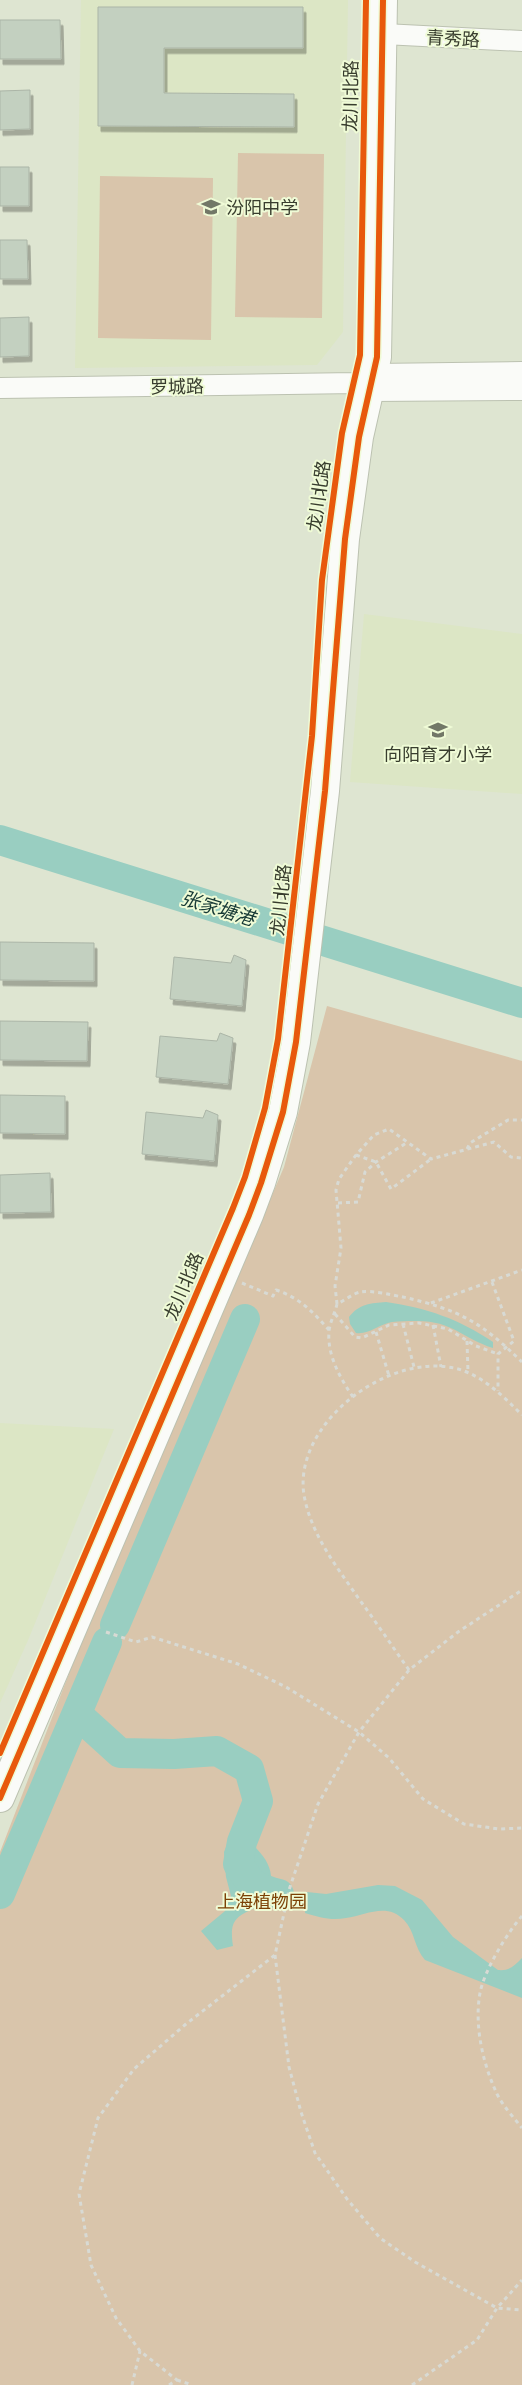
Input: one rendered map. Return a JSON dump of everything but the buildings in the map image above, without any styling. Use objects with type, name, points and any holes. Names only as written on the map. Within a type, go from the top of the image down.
[{"type":"street","name":"龙川北路","points":[[366,0],[361,336],[367,383]]},
{"type":"street","name":"龙川北路","points":[[0,1798],[261,1183],[290,1078],[295,975],[302,913],[330,737],[338,610],[346,539],[367,383],[379,336],[383,0]]},
{"type":"street","name":"青秀路","points":[[384,34],[522,41]]},
{"type":"street","name":"罗城路","points":[[0,388],[367,383],[522,372]]},
{"type":"street","name":"罗城路","points":[[367,383],[522,390]]},
{"type":"street","name":"龙川北路","points":[[0,1753],[244,1177],[270,1083],[295,975]]},
{"type":"path","points":[[467,1149],[470,1143],[508,1120],[522,1120]]},
{"type":"path","points":[[353,1397],[340,1379],[331,1353],[329,1331],[337,1304],[335,1286],[341,1248],[336,1190],[339,1179],[356,1155],[374,1135],[389,1129],[430,1160]]},
{"type":"path","points":[[338,1204],[358,1202],[365,1172],[376,1162],[408,1142]]},
{"type":"path","points":[[356,1155],[376,1162],[392,1189],[430,1160],[494,1142],[511,1157],[522,1158]]},
{"type":"path","points":[[430,1303],[522,1270]]},
{"type":"path","points":[[492,1282],[514,1341],[498,1354]]},
{"type":"path","points":[[240,1283],[273,1296],[276,1290],[293,1295],[313,1311],[329,1331]]},
{"type":"path","points":[[337,1304],[360,1292],[393,1295],[430,1303],[468,1317],[493,1334],[522,1362]]},
{"type":"path","points":[[334,1314],[355,1337],[362,1338],[389,1325],[433,1325],[448,1329],[467,1341],[498,1354]]},
{"type":"path","points":[[403,1324],[414,1367]]},
{"type":"path","points":[[433,1325],[441,1367]]},
{"type":"path","points":[[376,1332],[390,1376]]},
{"type":"path","points":[[467,1341],[468,1372]]},
{"type":"path","points":[[498,1354],[498,1391]]},
{"type":"path","points":[[409,1670],[324,1547],[311,1521],[304,1494],[306,1466],[312,1445],[326,1423],[369,1384],[414,1367],[441,1367],[468,1372],[498,1391],[522,1415]]},
{"type":"path","points":[[522,1590],[458,1632],[409,1670],[359,1732],[318,1804],[289,1890],[275,1955],[289,2067],[315,2154],[347,2199],[380,2238],[415,2262],[497,2308],[522,2310]]},
{"type":"path","points":[[106,1632],[136,1642],[152,1637],[238,1664],[286,1687],[359,1732],[389,1758],[424,1799],[464,1824],[499,1829],[522,1828]]},
{"type":"path","points":[[522,1916],[510,1930],[493,1961],[480,1992],[478,2027],[486,2064],[498,2096],[522,2128]]},
{"type":"path","points":[[192,2385],[177,2380],[140,2351],[116,2318],[91,2265],[79,2194],[98,2118],[134,2069],[186,2024],[275,1955]]},
{"type":"path","points":[[412,2385],[477,2340],[497,2308],[522,2280]]},
{"type":"path","points":[[132,2385],[140,2351]]},
{"type":"path","points":[[169,2385],[177,2380]]},
{"type":"shaded area","name":"汾阳中学","points":[[81,0],[348,0],[343,332],[317,365],[75,368]]},
{"type":"shaded area","name":"向阳育才小学","points":[[364,614],[522,634],[522,794],[350,782]]},
{"type":"shaded area","points":[[0,1423],[114,1429],[29,1638],[0,1703]]},
{"type":"green space","points":[[238,153],[324,154],[322,318],[235,317]]},
{"type":"green space","points":[[100,176],[213,178],[211,340],[98,338]]},
{"type":"green space","name":"上海植物园","points":[[327,1006],[522,1061],[522,2385],[0,2385],[0,1852],[77,1653],[284,1167]]},
{"type":"water","points":[[386,1302],[429,1311],[455,1321],[493,1342],[493,1348],[447,1326],[427,1321],[392,1322],[370,1331],[356,1333],[350,1324],[349,1317],[357,1309],[366,1305]]},
{"type":"water","points":[[230,1837],[244,1837],[258,1850],[268,1865],[271,1879],[260,1906],[240,1916],[233,1924],[233,1946],[217,1950],[201,1931],[225,1911],[231,1896],[226,1877],[224,1852]]},
{"type":"water","points":[[378,1885],[395,1886],[422,1900],[453,1937],[498,1970],[509,1969],[522,1958],[522,1998],[425,1960],[408,1924],[391,1912],[376,1911],[335,1919],[305,1913],[307,1892],[326,1894]]},
{"type":"waterway","name":"张家塘港","points":[[0,840],[522,1003]]},
{"type":"waterway","points":[[115,1625],[245,1319]]},
{"type":"waterway","points":[[0,1894],[107,1642]]},
{"type":"waterway","points":[[77,1714],[120,1753],[174,1754],[217,1751],[249,1769],[258,1801],[242,1842],[238,1864],[255,1885],[279,1894]]},
{"type":"cycle path","points":[[0,1753],[233,1208],[245,1177],[265,1108],[278,1039],[312,736],[322,580],[342,433],[360,355],[366,0]]},
{"type":"cycle path","points":[[0,1798],[249,1215],[283,1112],[296,1042],[325,791],[345,539],[359,437],[377,357],[383,0]]},
{"type":"place","name":"汾阳中学","points":[[211,207]]},
{"type":"place","name":"向阳育才小学","points":[[438,730]]}]
